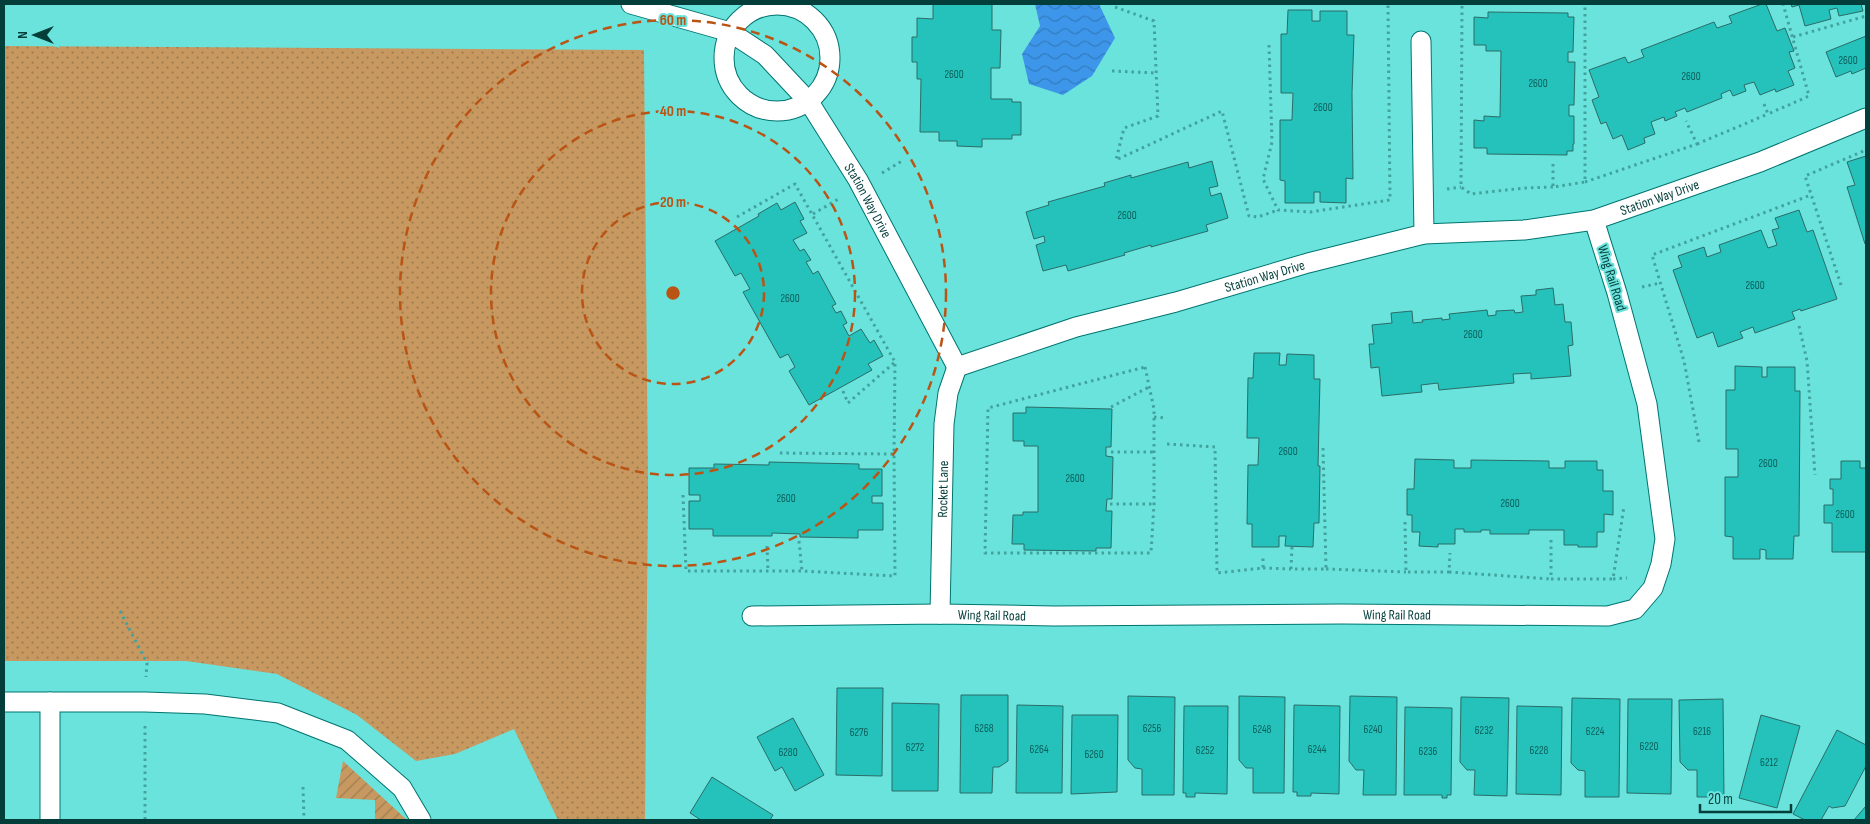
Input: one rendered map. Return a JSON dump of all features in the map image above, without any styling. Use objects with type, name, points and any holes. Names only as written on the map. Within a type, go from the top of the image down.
[{"type":"lane","name":"Station Way Drive","points":[[631,4],[730,32],[765,55],[809,102],[858,180],[957,367],[1076,327],[1176,302],[1308,263],[1424,234],[1524,230],[1594,220],[1760,162],[1866,118]]},
{"type":"lane","points":[[777,4],[796,8],[812,18],[824,33],[830,51],[830,70],[822,88],[809,102],[787,111],[763,110],[742,99],[728,79],[723,56],[730,32],[742,17],[759,8],[777,4]]},
{"type":"lane","points":[[1422,41],[1424,234]]},
{"type":"lane","name":"Wing Rail Road","points":[[752,616],[1342,614],[1608,616],[1635,609],[1653,588],[1661,564],[1665,539],[1647,404],[1617,294],[1594,220]]},
{"type":"lane","name":"Rocket Lane","points":[[940,614],[944,424],[948,393],[957,367]]},
{"type":"lane","points":[[4,702],[205,704],[278,712],[347,740],[402,788],[421,820]]},
{"type":"lane","points":[[50,702],[50,820]]},
{"type":"path","points":[[1115,7],[1154,21],[1158,116],[1124,128],[1116,160],[1222,111],[1249,216],[1258,217],[1278,210],[1310,212],[1390,200],[1388,4]]},
{"type":"path","points":[[1585,4],[1585,182]]},
{"type":"path","points":[[1462,6],[1461,187],[1471,194],[1524,188],[1553,188],[1585,182],[1697,144],[1809,96],[1783,4]]},
{"type":"path","points":[[1793,37],[1866,16]]},
{"type":"path","points":[[1269,44],[1272,142],[1263,179],[1278,210]]},
{"type":"path","points":[[1112,71],[1156,73]]},
{"type":"path","points":[[1764,104],[1768,114]]},
{"type":"path","points":[[1686,121],[1697,144]]},
{"type":"path","points":[[1841,285],[1805,176],[1866,150]]},
{"type":"path","points":[[1553,164],[1553,188]]},
{"type":"path","points":[[684,495],[686,571],[802,571],[895,576],[895,362],[795,184],[737,217]]},
{"type":"path","points":[[1699,442],[1684,361],[1652,255],[1811,195]]},
{"type":"path","points":[[1798,326],[1807,361],[1815,475]]},
{"type":"path","points":[[843,391],[848,403],[895,362]]},
{"type":"path","points":[[1145,368],[1149,387],[1154,409],[1154,504],[1151,552],[986,552],[988,408],[1145,368]]},
{"type":"path","points":[[1112,407],[1149,387]]},
{"type":"path","points":[[1154,417],[1167,418]]},
{"type":"path","points":[[1167,444],[1215,447],[1217,572],[1263,568],[1326,569],[1449,572],[1551,579],[1612,579],[1624,506]]},
{"type":"path","points":[[1323,448],[1326,569]]},
{"type":"path","points":[[776,452],[894,454]]},
{"type":"path","points":[[1111,452],[1154,452]]},
{"type":"path","points":[[1110,504],[1154,504]]},
{"type":"path","points":[[1405,522],[1406,572]]},
{"type":"path","points":[[1551,540],[1551,579]]},
{"type":"path","points":[[799,541],[802,571]]},
{"type":"path","points":[[767,546],[768,571]]},
{"type":"path","points":[[1291,569],[1292,547]]},
{"type":"path","points":[[1449,572],[1450,553]]},
{"type":"path","points":[[1263,555],[1263,568]]},
{"type":"path","points":[[303,787],[304,820]]},
{"type":"shaded area","points":[[4,46],[644,50],[648,492],[645,820],[558,820],[514,729],[455,754],[416,761],[357,715],[277,674],[186,661],[4,661]]},
{"type":"shaded area","points":[[343,761],[407,820],[375,820],[375,800],[336,798]]},
{"type":"water","points":[[1035,4],[1099,4],[1115,38],[1092,76],[1063,95],[1029,84],[1022,54],[1040,26]]},
{"type":"building","points":[[933,4],[992,4],[992,30],[1001,30],[1000,68],[991,68],[991,99],[1012,99],[1012,102],[1021,102],[1021,135],[1012,135],[1012,139],[982,139],[982,147],[957,146],[957,141],[939,141],[939,132],[920,132],[921,79],[917,79],[917,62],[912,62],[912,37],[917,37],[917,18],[933,19]]},
{"type":"building","points":[[1766,4],[1777,31],[1785,28],[1794,51],[1789,52],[1795,68],[1788,71],[1794,85],[1776,92],[1775,89],[1760,95],[1754,82],[1744,85],[1746,91],[1733,96],[1730,90],[1721,94],[1722,98],[1687,112],[1685,108],[1675,112],[1677,116],[1665,121],[1664,117],[1651,122],[1655,134],[1644,138],[1645,143],[1628,150],[1622,135],[1613,139],[1606,122],[1601,124],[1592,100],[1599,97],[1589,70],[1625,57],[1628,63],[1644,57],[1641,50],[1714,22],[1717,28],[1732,23],[1729,16]]},
{"type":"building","points":[[1791,4],[1861,4],[1863,11],[1839,16],[1837,8],[1829,10],[1831,19],[1805,26],[1799,5],[1792,7]]},
{"type":"building","points":[[1288,10],[1312,10],[1312,21],[1320,21],[1320,11],[1347,11],[1347,35],[1354,35],[1352,93],[1353,179],[1346,178],[1346,203],[1320,202],[1320,192],[1314,192],[1314,203],[1285,203],[1285,181],[1280,180],[1280,120],[1292,120],[1293,93],[1281,93],[1281,34],[1287,34]]},
{"type":"building","points":[[1488,12],[1568,13],[1568,17],[1574,17],[1573,52],[1568,52],[1568,62],[1575,62],[1574,105],[1569,105],[1569,116],[1574,116],[1574,144],[1573,151],[1567,151],[1567,155],[1487,154],[1487,148],[1474,148],[1474,120],[1484,121],[1484,116],[1500,117],[1501,51],[1486,51],[1486,45],[1474,45],[1474,17],[1488,18]]},
{"type":"building","points":[[1866,36],[1866,68],[1852,74],[1851,71],[1836,77],[1826,52]]},
{"type":"building","points":[[1866,156],[1865,244],[1847,187],[1855,185],[1847,162]]},
{"type":"building","points":[[1212,161],[1218,186],[1209,188],[1211,196],[1221,193],[1228,218],[1206,225],[1208,231],[1151,247],[1151,245],[1124,253],[1125,255],[1068,271],[1066,265],[1043,271],[1036,245],[1045,242],[1044,236],[1034,239],[1026,212],[1049,205],[1048,202],[1105,186],[1104,183],[1131,175],[1131,178],[1188,162],[1189,168]]},
{"type":"building","points":[[795,202],[804,219],[800,221],[807,233],[793,240],[800,251],[804,249],[811,260],[806,262],[813,274],[818,271],[836,304],[832,306],[836,313],[841,311],[847,323],[843,325],[849,336],[861,329],[870,343],[874,340],[883,356],[868,364],[872,370],[809,405],[789,371],[795,367],[788,354],[780,358],[743,292],[750,289],[741,273],[735,276],[715,241],[759,216],[758,214],[777,203],[781,210]]},
{"type":"building","points":[[1799,210],[1807,232],[1813,230],[1837,299],[1801,311],[1800,309],[1792,312],[1795,319],[1755,333],[1753,327],[1740,332],[1743,338],[1718,347],[1713,332],[1697,338],[1673,270],[1682,267],[1678,256],[1704,247],[1707,257],[1721,252],[1719,245],[1761,230],[1768,248],[1777,245],[1772,230],[1779,228],[1775,218]]},
{"type":"building","points":[[1553,288],[1555,305],[1563,304],[1565,322],[1571,322],[1573,345],[1568,346],[1571,376],[1531,379],[1531,373],[1513,374],[1514,383],[1439,390],[1438,383],[1421,385],[1422,392],[1382,396],[1379,367],[1371,368],[1369,344],[1374,344],[1372,325],[1392,323],[1391,313],[1412,311],[1413,323],[1423,322],[1422,320],[1450,319],[1449,314],[1487,310],[1488,316],[1496,315],[1496,311],[1514,310],[1515,313],[1523,312],[1521,296],[1536,295],[1536,290]]},
{"type":"building","points":[[1254,353],[1280,353],[1279,365],[1286,365],[1287,354],[1314,355],[1314,379],[1320,379],[1318,466],[1320,466],[1319,523],[1314,523],[1313,547],[1285,546],[1286,536],[1279,536],[1279,547],[1252,547],[1252,524],[1247,524],[1248,465],[1258,465],[1259,438],[1247,438],[1248,378],[1253,378]]},
{"type":"building","points":[[1735,366],[1762,367],[1762,377],[1767,377],[1767,367],[1795,367],[1795,391],[1800,391],[1799,536],[1794,536],[1793,559],[1766,559],[1766,550],[1760,549],[1760,559],[1733,559],[1733,537],[1725,536],[1725,477],[1738,477],[1738,449],[1726,449],[1726,390],[1735,390]]},
{"type":"building","points":[[1026,407],[1112,409],[1111,447],[1106,447],[1106,456],[1113,457],[1112,499],[1107,499],[1106,511],[1112,511],[1111,548],[1096,548],[1096,551],[1024,550],[1024,544],[1012,544],[1013,515],[1023,515],[1023,512],[1038,512],[1038,446],[1024,446],[1024,441],[1013,441],[1013,413],[1026,413]]},
{"type":"building","points":[[1415,459],[1454,460],[1454,468],[1471,468],[1471,460],[1549,461],[1549,468],[1565,468],[1565,461],[1597,461],[1597,470],[1603,470],[1603,491],[1613,491],[1613,515],[1604,514],[1604,532],[1597,532],[1597,547],[1564,545],[1564,530],[1529,530],[1529,534],[1490,534],[1490,530],[1464,532],[1464,529],[1455,529],[1455,544],[1438,544],[1438,547],[1419,546],[1420,532],[1412,532],[1412,515],[1407,515],[1407,489],[1414,489]]},
{"type":"building","points":[[1841,461],[1860,461],[1860,468],[1866,468],[1866,552],[1832,552],[1832,523],[1824,523],[1824,505],[1833,505],[1833,489],[1830,489],[1830,479],[1841,479]]},
{"type":"building","points":[[769,462],[859,464],[859,469],[882,469],[882,496],[872,496],[872,503],[883,503],[883,530],[858,530],[858,538],[800,537],[800,534],[772,533],[772,536],[713,536],[713,529],[689,529],[689,501],[700,501],[700,495],[689,495],[689,468],[714,468],[714,464],[769,465]]},
{"type":"building","points":[[837,688],[883,688],[882,776],[836,775]]},
{"type":"building","points":[[961,695],[1008,695],[1008,761],[999,767],[993,767],[992,793],[960,793]]},
{"type":"building","points":[[1128,696],[1175,697],[1174,795],[1142,795],[1142,769],[1135,768],[1128,760]]},
{"type":"building","points":[[1239,696],[1285,697],[1284,793],[1253,793],[1253,768],[1246,768],[1239,760]]},
{"type":"building","points":[[1350,696],[1397,697],[1396,795],[1363,795],[1364,770],[1356,770],[1349,761]]},
{"type":"building","points":[[1461,697],[1509,698],[1507,796],[1474,795],[1475,770],[1467,770],[1460,762]]},
{"type":"building","points":[[1572,698],[1620,699],[1619,797],[1585,797],[1585,771],[1578,770],[1571,763]]},
{"type":"building","points":[[1628,699],[1672,699],[1671,794],[1627,793]]},
{"type":"building","points":[[1723,699],[1724,797],[1697,797],[1697,770],[1688,770],[1680,762],[1679,700]]},
{"type":"building","points":[[892,703],[939,704],[938,791],[892,791]]},
{"type":"building","points":[[1017,705],[1063,706],[1062,793],[1016,793]]},
{"type":"building","points":[[1294,705],[1340,706],[1339,794],[1311,793],[1311,796],[1297,796],[1297,792],[1293,792]]},
{"type":"building","points":[[1184,706],[1228,706],[1227,794],[1195,793],[1195,797],[1186,797],[1186,793],[1183,793]]},
{"type":"building","points":[[1517,706],[1562,707],[1561,795],[1516,794]]},
{"type":"building","points":[[1405,707],[1452,708],[1451,795],[1447,795],[1447,798],[1442,798],[1442,795],[1404,795]]},
{"type":"building","points":[[1072,715],[1118,715],[1117,792],[1071,794]]},
{"type":"building","points":[[1761,715],[1800,726],[1777,808],[1739,798]]},
{"type":"building","points":[[793,718],[824,775],[795,791],[782,767],[775,771],[757,737]]},
{"type":"building","points":[[1837,730],[1866,745],[1866,766],[1845,806],[1832,808],[1829,806],[1821,820],[1805,820],[1793,814]]},
{"type":"building","points":[[712,777],[773,815],[770,820],[701,820],[690,813]]},
{"type":"building","points":[[1866,806],[1866,820],[1854,820]]}]
